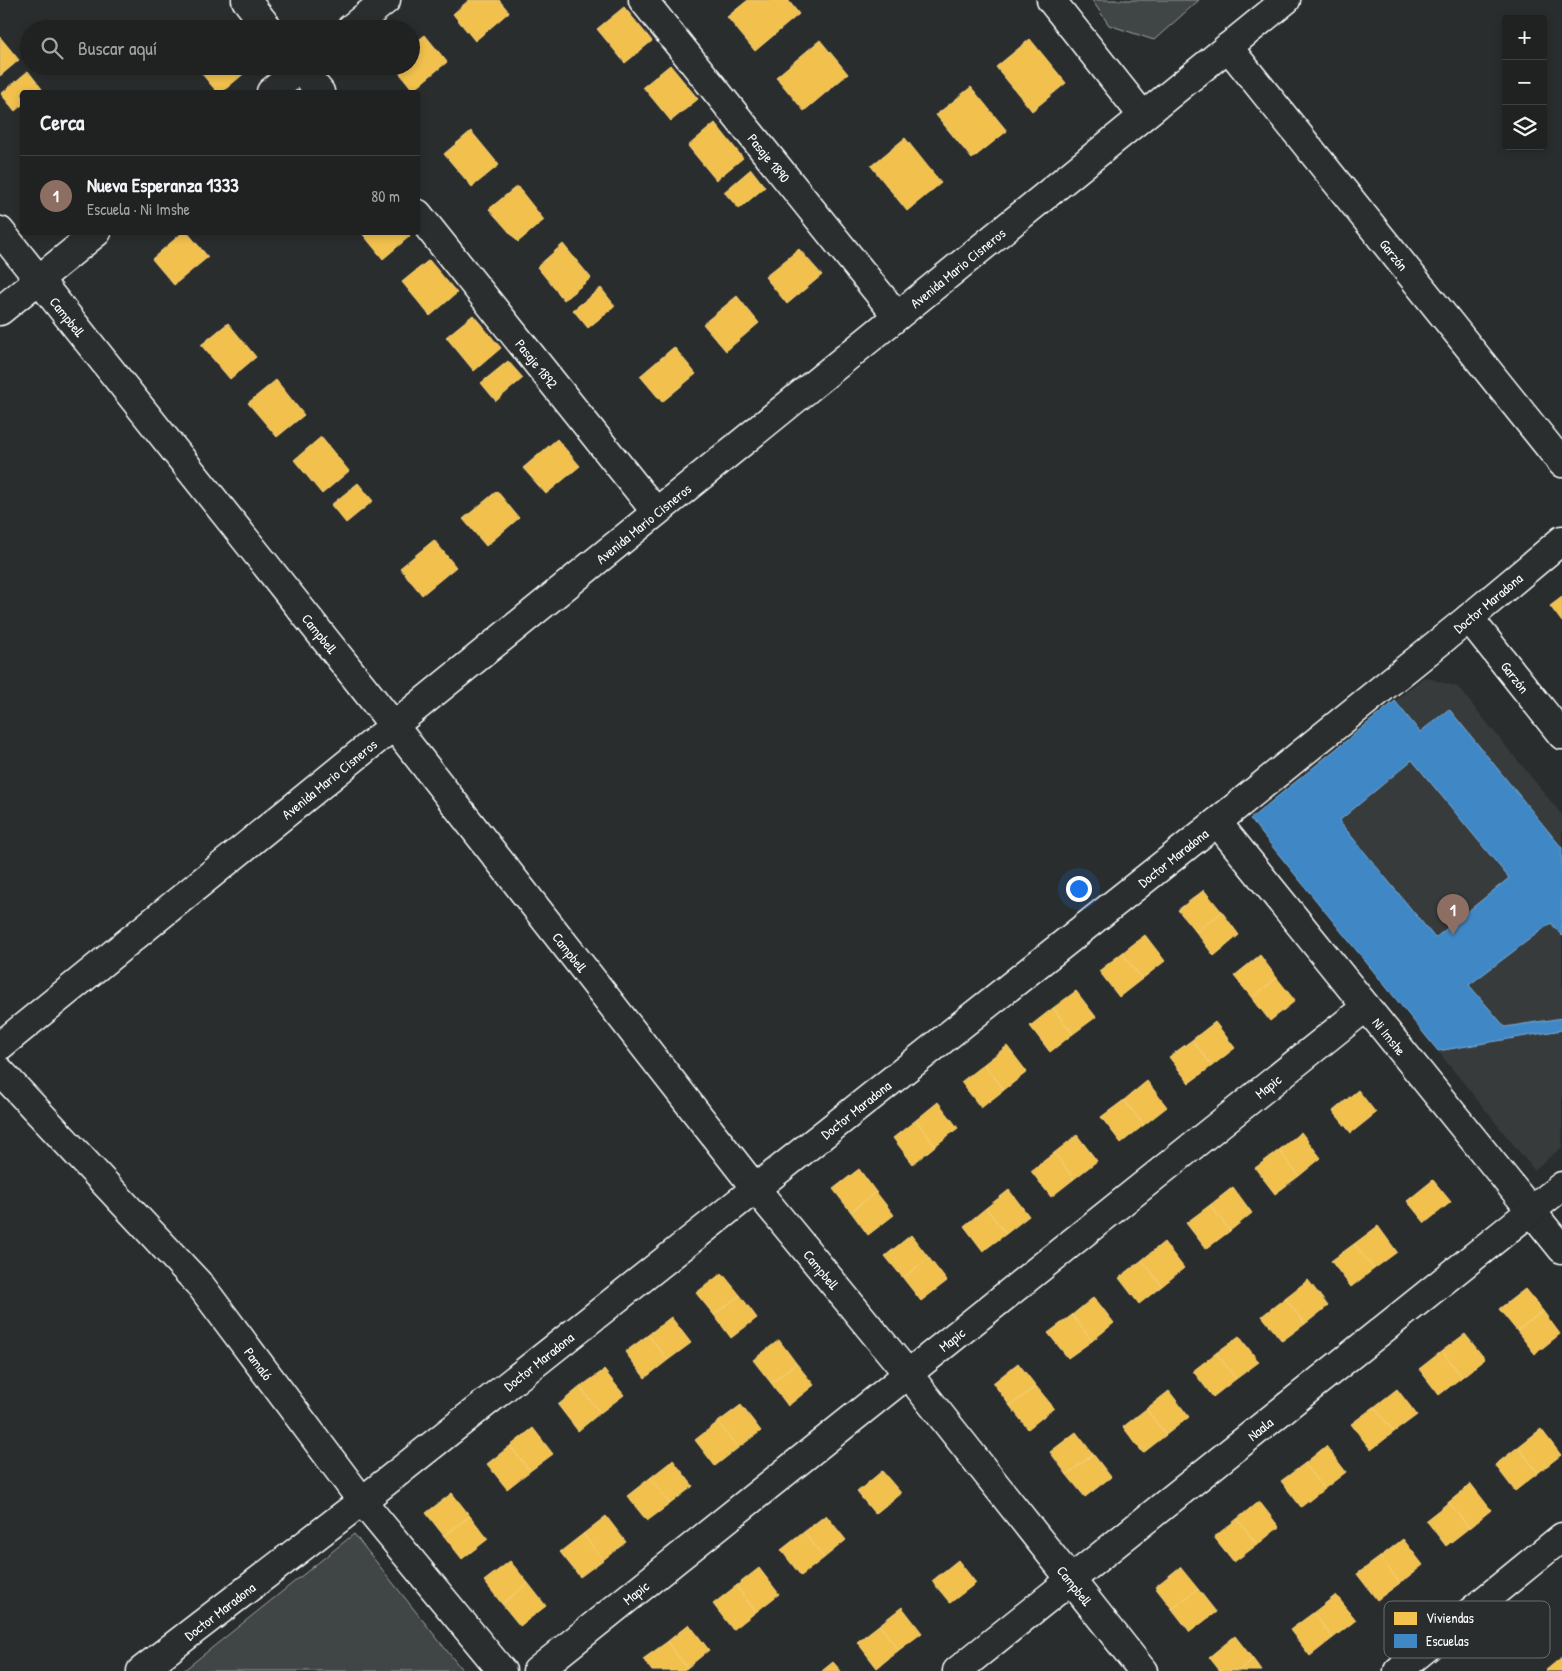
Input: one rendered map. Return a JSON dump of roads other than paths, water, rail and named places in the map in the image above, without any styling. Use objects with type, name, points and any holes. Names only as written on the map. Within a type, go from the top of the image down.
[{"type":"street","points":[[246,0],[262,20]]},
{"type":"street","points":[[361,20],[386,0]]},
{"type":"street","name":"Pasaje 1890","points":[[643,0],[897,316]]},
{"type":"street","points":[[1051,0],[1143,116]]},
{"type":"street","name":"Avenida Mario Cisneros","points":[[0,1046],[1286,0]]},
{"type":"street","name":"Garzón","points":[[1228,47],[1562,463]]},
{"type":"street","points":[[273,90],[291,75]]},
{"type":"street","points":[[307,75],[318,90]]},
{"type":"street","name":"Pasaje 1892","points":[[420,217],[656,512]]},
{"type":"street","name":"Campbell","points":[[0,231],[394,726],[755,1188],[908,1374],[1143,1671]]},
{"type":"street","points":[[0,311],[93,235]]},
{"type":"street","name":"Doctor Maradona","points":[[141,1671],[362,1501],[1218,822],[1562,540]]},
{"type":"street","name":"Garzón","points":[[1469,618],[1562,735]]},
{"type":"street","name":"Ni Imshe","points":[[1218,822],[1562,1249]]},
{"type":"street","name":"Mapic","points":[[537,1671],[1366,1008]]},
{"type":"street","name":"Pamaló","points":[[0,1071],[201,1286],[362,1501],[502,1671]]},
{"type":"street","name":"Naala","points":[[957,1671],[1562,1186]]},
{"type":"street","points":[[1484,1601],[1562,1537]]},
{"type":"street","points":[[1398,1671],[1414,1658]]},
{"type":"place","name":"Nueva Esperanza 1333","points":[[1453,935]]}]
